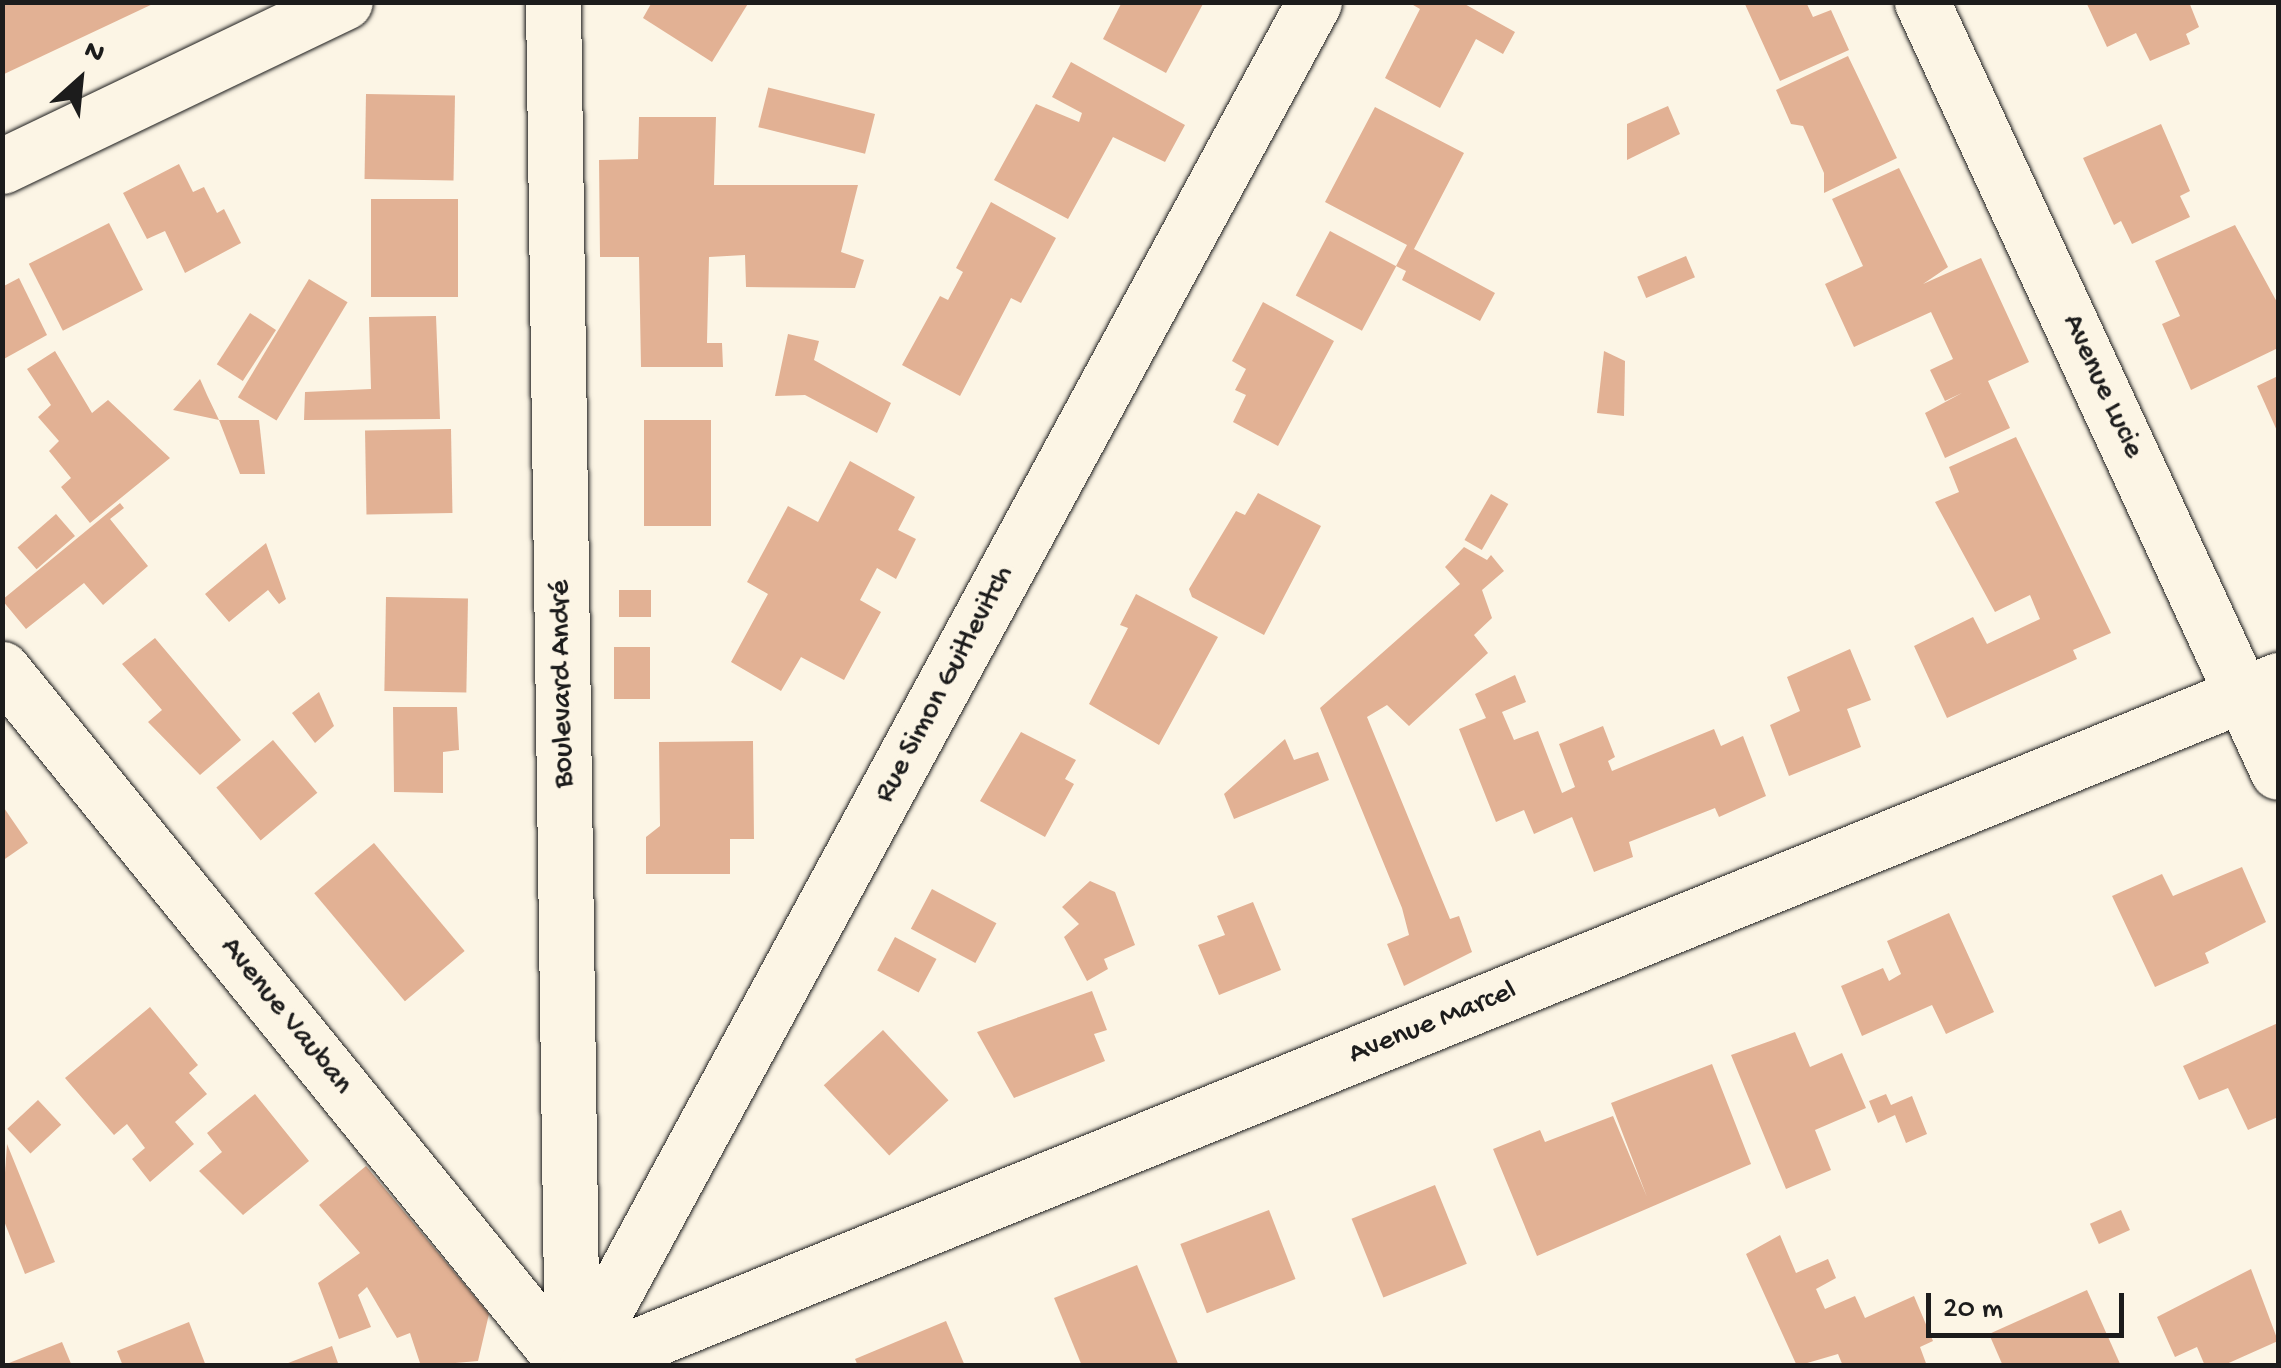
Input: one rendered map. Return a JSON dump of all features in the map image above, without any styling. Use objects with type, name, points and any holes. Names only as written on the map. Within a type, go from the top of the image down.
[{"type":"street","points":[[2,166],[345,2]]},
{"type":"street","name":"Boulevard André","points":[[553,2],[572,1366]]},
{"type":"street","name":"Rue Simon Guitlevitch","points":[[572,1366],[1314,2]]},
{"type":"street","name":"Avenue Lucie","points":[[1922,2],[2261,687],[2278,772]]},
{"type":"street","name":"Avenue Vauban","points":[[2,670],[572,1366]]},
{"type":"street","name":"Avenue Marcel","points":[[587,1366],[2261,687]]},
{"type":"building","points":[[2,2],[157,2],[2,75]]},
{"type":"building","points":[[652,2],[749,2],[712,62],[643,18]]},
{"type":"building","points":[[1122,2],[1204,2],[1166,73],[1103,39]]},
{"type":"building","points":[[1408,2],[1461,2],[1515,32],[1503,54],[1476,39],[1440,108],[1385,78],[1420,9]]},
{"type":"building","points":[[1744,2],[1806,2],[1813,17],[1831,10],[1849,50],[1780,81]]},
{"type":"building","points":[[2086,2],[2189,2],[2199,27],[2186,34],[2190,44],[2150,61],[2136,33],[2107,47]]},
{"type":"building","points":[[1848,56],[1897,158],[1824,193],[1824,173],[1803,126],[1791,124],[1776,90]]},
{"type":"building","points":[[1071,62],[1185,125],[1165,162],[1113,137],[1068,219],[994,180],[1036,104],[1079,122],[1082,113],[1052,97]]},
{"type":"building","points":[[768,87],[875,114],[865,154],[758,127]]},
{"type":"building","points":[[366,94],[455,96],[454,181],[365,179]]},
{"type":"building","points":[[1668,106],[1680,134],[1627,160],[1627,124]]},
{"type":"building","points":[[1375,107],[1464,153],[1414,249],[1495,293],[1480,321],[1402,280],[1406,271],[1396,266],[1407,245],[1325,202]]},
{"type":"building","points":[[639,117],[716,117],[714,185],[858,185],[841,252],[864,260],[855,288],[746,287],[745,255],[709,257],[707,343],[722,343],[723,367],[641,367],[639,257],[600,257],[599,160],[638,159]]},
{"type":"building","points":[[2161,124],[2190,191],[2180,196],[2190,217],[2132,244],[2121,221],[2114,225],[2083,158]]},
{"type":"building","points":[[179,164],[193,192],[204,187],[217,213],[224,209],[241,243],[185,273],[165,231],[147,239],[123,193]]},
{"type":"building","points":[[1899,168],[1948,267],[1923,284],[1981,258],[2029,362],[1988,381],[2010,428],[1945,458],[1925,413],[1962,393],[1945,401],[1930,370],[1953,359],[1931,312],[1854,347],[1825,284],[1863,266],[1832,199]]},
{"type":"building","points":[[371,199],[458,199],[458,297],[371,297]]},
{"type":"building","points":[[991,202],[1056,238],[1021,303],[1011,298],[960,396],[902,365],[940,296],[948,300],[963,272],[956,268]]},
{"type":"building","points":[[109,223],[143,290],[63,331],[29,264]]},
{"type":"building","points":[[2235,225],[2278,304],[2278,348],[2191,390],[2162,324],[2180,316],[2155,261]]},
{"type":"building","points":[[1330,231],[1396,266],[1362,331],[1296,295]]},
{"type":"building","points":[[1686,256],[1695,277],[1646,298],[1637,277]]},
{"type":"building","points":[[19,278],[47,335],[2,360],[2,287]]},
{"type":"building","points":[[309,279],[348,302],[276,420],[238,397]]},
{"type":"building","points":[[1263,302],[1334,341],[1278,446],[1233,422],[1246,395],[1235,390],[1246,369],[1232,361]]},
{"type":"building","points":[[250,313],[276,330],[243,381],[217,364]]},
{"type":"building","points":[[436,316],[440,419],[304,420],[305,392],[371,389],[369,317]]},
{"type":"building","points":[[788,334],[819,341],[814,360],[891,403],[877,433],[805,395],[775,396]]},
{"type":"building","points":[[55,351],[92,413],[108,400],[170,458],[90,523],[61,487],[71,478],[49,451],[59,441],[38,417],[51,405],[27,369]]},
{"type":"building","points":[[1604,351],[1625,361],[1624,416],[1597,413]]},
{"type":"building","points":[[2278,376],[2278,433],[2257,386]]},
{"type":"building","points":[[200,379],[207,395],[219,420],[173,410]]},
{"type":"building","points":[[219,420],[259,420],[265,474],[240,474]]},
{"type":"building","points":[[644,420],[711,420],[711,526],[644,526]]},
{"type":"building","points":[[451,429],[452,513],[366,514],[365,431]]},
{"type":"building","points":[[2016,437],[2111,633],[2073,650],[2077,659],[1947,718],[1914,646],[1973,617],[1987,644],[2040,619],[2030,595],[1995,612],[1935,502],[1959,492],[1949,467]]},
{"type":"building","points":[[850,461],[915,497],[898,530],[916,539],[896,579],[877,568],[860,600],[881,612],[844,680],[801,657],[781,691],[731,662],[768,594],[747,582],[788,506],[818,522]]},
{"type":"building","points":[[1258,493],[1321,526],[1264,635],[1192,597],[1189,589],[1236,511],[1245,515]]},
{"type":"building","points":[[1491,494],[1508,504],[1482,550],[1464,540]]},
{"type":"building","points":[[120,503],[124,508],[110,519],[148,566],[103,605],[84,583],[26,629],[2,600]]},
{"type":"building","points":[[56,514],[75,536],[37,569],[18,547]]},
{"type":"building","points":[[266,543],[286,599],[279,604],[268,590],[229,622],[205,594]]},
{"type":"building","points":[[1464,547],[1487,560],[1491,555],[1504,571],[1482,590],[1492,618],[1474,635],[1488,653],[1409,726],[1387,705],[1367,717],[1450,919],[1459,916],[1472,952],[1404,986],[1387,944],[1409,935],[1402,908],[1320,708],[1460,584],[1445,567]]},
{"type":"building","points":[[619,590],[651,590],[651,617],[619,617]]},
{"type":"building","points":[[1136,594],[1218,637],[1159,745],[1089,704],[1128,628],[1120,625]]},
{"type":"building","points":[[386,597],[468,598],[466,692],[384,691]]},
{"type":"building","points":[[155,638],[241,740],[200,775],[148,722],[162,710],[122,664]]},
{"type":"building","points":[[614,647],[650,647],[650,699],[614,699]]},
{"type":"building","points":[[1850,649],[1871,700],[1847,709],[1861,747],[1789,776],[1770,725],[1800,711],[1787,677]]},
{"type":"building","points":[[1515,675],[1526,702],[1502,712],[1514,740],[1538,731],[1562,793],[1575,787],[1559,744],[1603,726],[1615,757],[1608,761],[1612,771],[1714,729],[1721,746],[1743,736],[1766,796],[1719,817],[1715,808],[1629,842],[1633,857],[1594,872],[1572,817],[1534,834],[1524,810],[1496,822],[1459,729],[1486,718],[1475,694]]},
{"type":"building","points":[[319,692],[334,726],[315,743],[292,713]]},
{"type":"building","points":[[393,707],[457,707],[459,750],[443,752],[443,793],[394,792]]},
{"type":"building","points":[[1021,732],[1076,760],[1065,779],[1074,784],[1045,837],[980,801]]},
{"type":"building","points":[[1285,739],[1294,760],[1318,752],[1329,780],[1234,819],[1224,794]]},
{"type":"building","points":[[273,740],[317,793],[261,840],[216,788]]},
{"type":"building","points":[[753,741],[754,839],[730,839],[730,874],[646,874],[646,837],[660,826],[659,742]]},
{"type":"building","points":[[2,805],[28,843],[2,861]]},
{"type":"building","points":[[374,843],[465,951],[405,1001],[314,893]]},
{"type":"building","points":[[2242,867],[2266,922],[2205,953],[2209,963],[2155,987],[2112,896],[2162,874],[2173,896]]},
{"type":"building","points":[[1090,881],[1115,892],[1135,945],[1104,959],[1108,969],[1087,981],[1064,937],[1079,924],[1062,907]]},
{"type":"building","points":[[932,889],[996,923],[975,963],[911,929]]},
{"type":"building","points":[[1253,902],[1281,970],[1219,995],[1198,945],[1225,935],[1217,916]]},
{"type":"building","points":[[1949,913],[1994,1012],[1946,1034],[1932,1005],[1862,1036],[1841,986],[1883,968],[1889,981],[1901,974],[1887,941]]},
{"type":"building","points":[[895,937],[936,959],[919,993],[877,971]]},
{"type":"building","points":[[1092,991],[1107,1030],[1094,1034],[1105,1061],[1014,1098],[977,1032]]},
{"type":"building","points":[[150,1007],[198,1065],[189,1073],[207,1094],[175,1122],[194,1144],[150,1182],[132,1159],[145,1148],[127,1124],[114,1135],[65,1078]]},
{"type":"building","points":[[2278,1023],[2278,1117],[2248,1130],[2228,1088],[2199,1100],[2183,1066]]},
{"type":"building","points":[[883,1030],[948,1100],[889,1155],[824,1085]]},
{"type":"building","points":[[1795,1032],[1810,1067],[1842,1053],[1866,1108],[1815,1130],[1831,1170],[1786,1189],[1731,1055]]},
{"type":"building","points":[[1712,1064],[1751,1164],[1537,1256],[1493,1149],[1540,1130],[1545,1142],[1613,1116],[1647,1197],[1611,1103]]},
{"type":"building","points":[[255,1094],[309,1161],[243,1215],[199,1171],[222,1152],[207,1133]]},
{"type":"building","points":[[1886,1094],[1891,1105],[1912,1096],[1927,1134],[1906,1143],[1895,1115],[1878,1123],[1869,1101]]},
{"type":"building","points":[[38,1100],[61,1125],[30,1154],[7,1129]]},
{"type":"building","points":[[7,1144],[55,1262],[25,1274],[2,1216]]},
{"type":"building","points":[[366,1166],[489,1314],[478,1361],[421,1366],[410,1333],[397,1338],[367,1287],[358,1295],[371,1327],[339,1339],[318,1283],[360,1253],[319,1205]]},
{"type":"building","points":[[1435,1185],[1467,1264],[1383,1298],[1352,1219]]},
{"type":"building","points":[[1269,1210],[1296,1279],[1207,1313],[1180,1244]]},
{"type":"building","points":[[2121,1210],[2130,1230],[2099,1244],[2090,1224]]},
{"type":"building","points":[[1780,1235],[1796,1273],[1828,1259],[1836,1278],[1816,1289],[1825,1309],[1855,1296],[1865,1318],[1914,1296],[1933,1341],[1920,1347],[1927,1366],[1843,1366],[1838,1354],[1797,1366],[1746,1254]]},
{"type":"building","points":[[1137,1265],[1179,1366],[1082,1366],[1054,1298]]},
{"type":"building","points":[[2251,1269],[2278,1341],[2222,1366],[2205,1366],[2197,1347],[2175,1357],[2157,1317]]},
{"type":"building","points":[[2087,1290],[2121,1366],[2003,1366],[1989,1334]]},
{"type":"building","points":[[946,1321],[965,1366],[858,1366],[855,1359]]},
{"type":"building","points":[[189,1322],[206,1366],[123,1366],[117,1351]]},
{"type":"building","points":[[62,1342],[72,1366],[4,1366],[4,1365]]},
{"type":"building","points":[[332,1346],[339,1366],[283,1366],[283,1365]]}]
